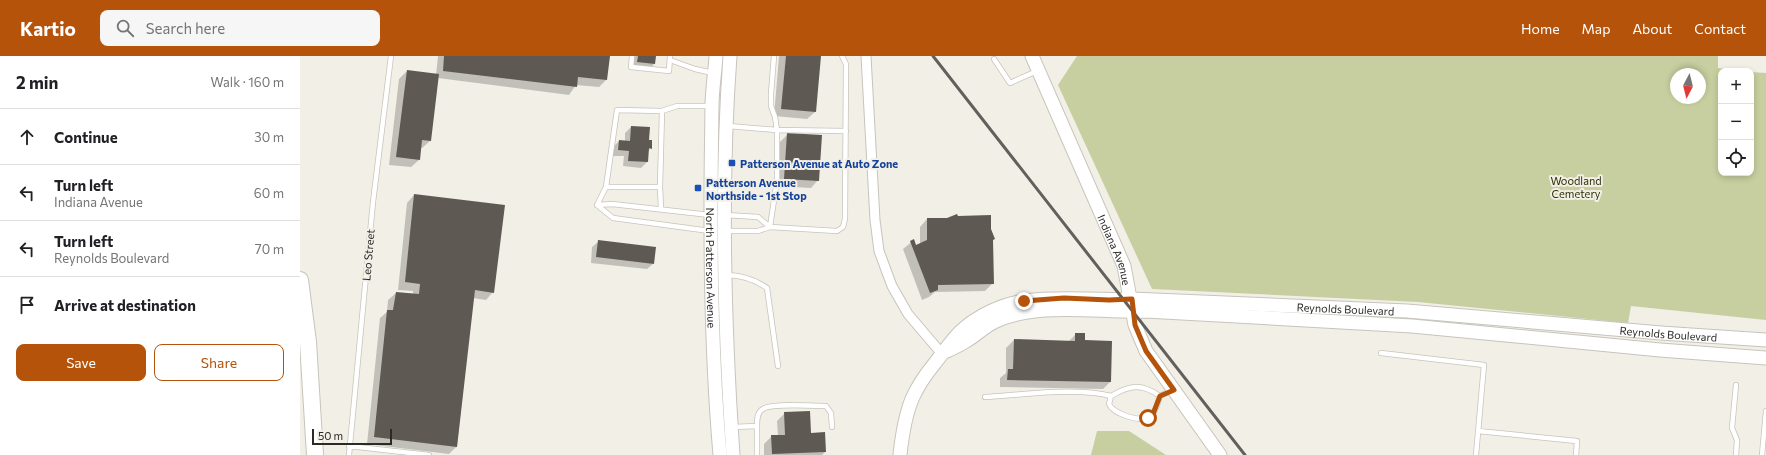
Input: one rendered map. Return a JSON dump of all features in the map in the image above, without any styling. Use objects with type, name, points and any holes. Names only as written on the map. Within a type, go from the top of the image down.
[{"type":"highway","points":[[300,280],[308,342],[315,455]]},
{"type":"main road","name":"North Patterson Avenue","points":[[716,56],[712,125],[718,215],[724,231],[718,275],[715,400],[720,455]]},
{"type":"main road","name":"North Patterson Avenue","points":[[730,56],[726,126],[718,215],[711,231],[718,275],[726,351],[733,455]]},
{"type":"main road","name":"Indiana Avenue","points":[[1032,56],[1124,266],[1135,325],[1146,351],[1220,455]]},
{"type":"main road","name":"Reynolds Boulevard","points":[[900,455],[906,418],[912,399],[918,386],[942,354],[960,332],[989,312],[1024,301],[1064,298],[1109,300],[1132,305],[1412,326],[1660,350],[1766,358]]},
{"type":"main road","name":"Reynolds Boulevard","points":[[1132,305],[1407,311],[1661,333],[1766,340]]},
{"type":"street","points":[[866,56],[875,220],[879,251],[892,286],[908,314],[942,354]]},
{"type":"lane","name":"Leo Street","points":[[348,455],[373,202],[391,56]]},
{"type":"lane","points":[[632,56],[631,67],[669,71],[670,58],[695,69],[715,73]]},
{"type":"lane","points":[[770,227],[777,180],[777,130],[775,117],[771,106],[770,94],[774,56]]},
{"type":"lane","points":[[597,205],[613,218],[711,231],[758,232],[770,227],[837,231],[843,227],[845,213],[846,64],[842,56]]},
{"type":"lane","points":[[994,59],[1010,83],[1039,71]]},
{"type":"lane","points":[[597,205],[606,187],[617,110],[662,111],[677,106],[712,106]]},
{"type":"lane","points":[[661,209],[660,187],[662,111]]},
{"type":"lane","points":[[712,125],[777,130],[846,131]]},
{"type":"lane","points":[[606,187],[660,187]]},
{"type":"lane","points":[[597,205],[612,204],[718,215],[758,217],[770,227]]},
{"type":"lane","points":[[718,275],[738,275],[756,281],[768,288],[778,366]]},
{"type":"lane","points":[[1380,353],[1484,365],[1476,455]]},
{"type":"lane","points":[[1736,384],[1732,428],[1737,440],[1736,455]]},
{"type":"lane","points":[[985,397],[1069,392],[1102,393],[1111,396],[1137,386],[1151,390],[1160,396]]},
{"type":"lane","points":[[1111,396],[1109,404],[1112,410],[1129,417],[1144,419],[1153,414],[1160,396],[1174,390]]},
{"type":"lane","points":[[757,455],[758,413],[763,408],[772,406],[826,406],[831,413],[832,427]]},
{"type":"lane","points":[[1762,455],[1766,411]]},
{"type":"lane","points":[[731,427],[757,426]]},
{"type":"lane","points":[[1478,431],[1577,441],[1576,455]]},
{"type":"lane","points":[[350,446],[429,455]]},
{"type":"green space","name":"Woodland Cemetery","points":[[1077,56],[1718,56],[1718,176],[1754,176],[1754,72],[1766,73],[1766,320],[1631,306],[1628,323],[1418,302],[1152,289],[1058,85]]},
{"type":"green space","points":[[1097,431],[1129,431],[1166,455],[1091,455]]},
{"type":"building","points":[[444,56],[610,56],[607,80],[578,77],[577,87],[443,71]]},
{"type":"building","points":[[638,56],[656,56],[655,64],[637,62]]},
{"type":"building","points":[[786,56],[821,56],[816,112],[781,109]]},
{"type":"building","points":[[407,70],[439,74],[431,141],[422,140],[420,160],[396,157]]},
{"type":"building","points":[[631,126],[650,127],[649,140],[652,140],[652,149],[649,148],[648,162],[628,161],[629,151],[618,150],[619,140],[630,141]]},
{"type":"building","points":[[787,133],[822,135],[819,181],[784,179]]},
{"type":"building","points":[[414,194],[505,205],[494,293],[475,290],[457,447],[374,437],[387,310],[393,310],[396,292],[419,294],[420,284],[405,282]]},
{"type":"building","points":[[957,214],[958,216],[991,215],[991,229],[995,239],[993,240],[994,284],[938,285],[938,290],[930,293],[910,241],[914,239],[916,245],[927,240],[927,218],[947,218]]},
{"type":"building","points":[[598,240],[656,247],[654,264],[596,257]]},
{"type":"building","points":[[1075,333],[1085,333],[1085,340],[1112,341],[1111,382],[1007,380],[1008,369],[1013,369],[1014,339],[1075,341]]},
{"type":"building","points":[[810,411],[811,433],[825,432],[826,452],[772,454],[771,435],[785,435],[784,412]]},
{"type":"railway","points":[[933,56],[1245,455]]},
{"type":"place","name":"Patterson Avenue at Auto Zone","points":[[732,163]]},
{"type":"place","name":"Patterson Avenue Northside - 1st Stop","points":[[698,188]]},
{"type":"route","points":[[1024,301],[1064,298],[1109,300],[1132,299],[1135,325],[1146,351],[1174,390],[1160,396],[1153,414],[1148,418]]}]
